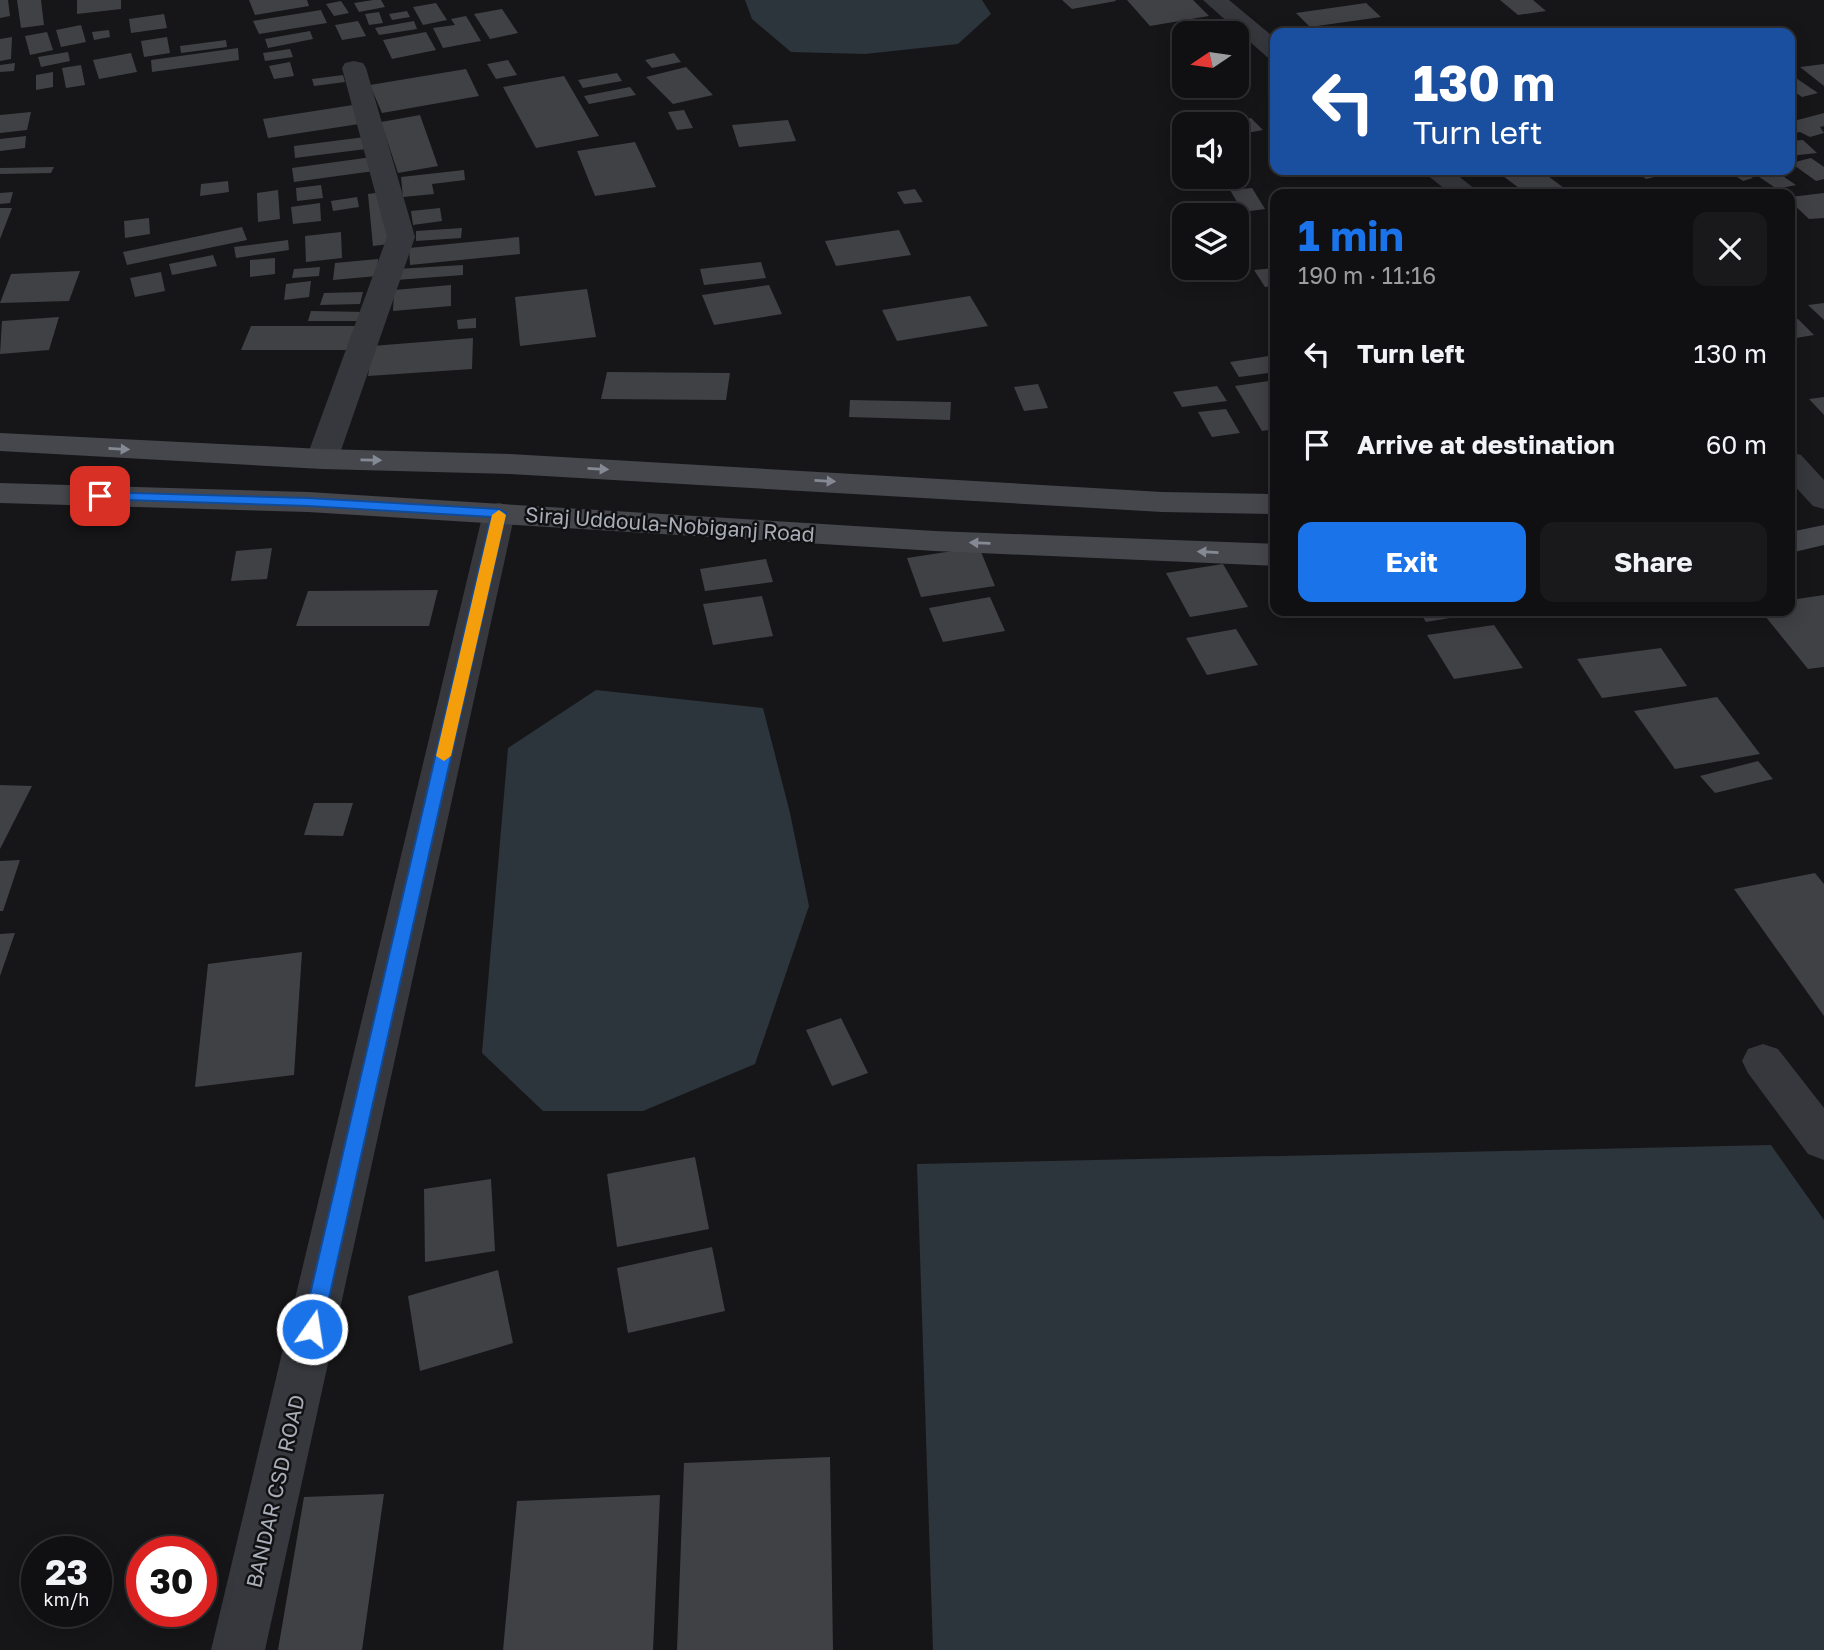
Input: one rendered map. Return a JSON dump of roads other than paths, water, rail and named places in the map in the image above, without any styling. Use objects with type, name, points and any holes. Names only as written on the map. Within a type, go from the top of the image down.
[{"type":"main road","points":[[0,442],[322,459],[510,464],[1162,502],[1270,504]]},
{"type":"main road","points":[[11,494],[51,445]]},
{"type":"main road","name":"Siraj Uddoula-Nobiganj Road","points":[[11,494],[308,502],[935,541],[1270,555]]},
{"type":"main road","points":[[1795,518],[1824,523]]},
{"type":"main road","points":[[1795,542],[1824,535]]},
{"type":"street","points":[[1216,0],[1270,47]]},
{"type":"street","points":[[322,459],[401,237],[354,68]]},
{"type":"street","points":[[1441,175],[1461,189]]},
{"type":"street","points":[[1795,467],[1824,499]]},
{"type":"street","name":"BANDAR CSD ROAD","points":[[238,1650],[499,513]]},
{"type":"street","points":[[1763,1061],[1824,1141]]}]
